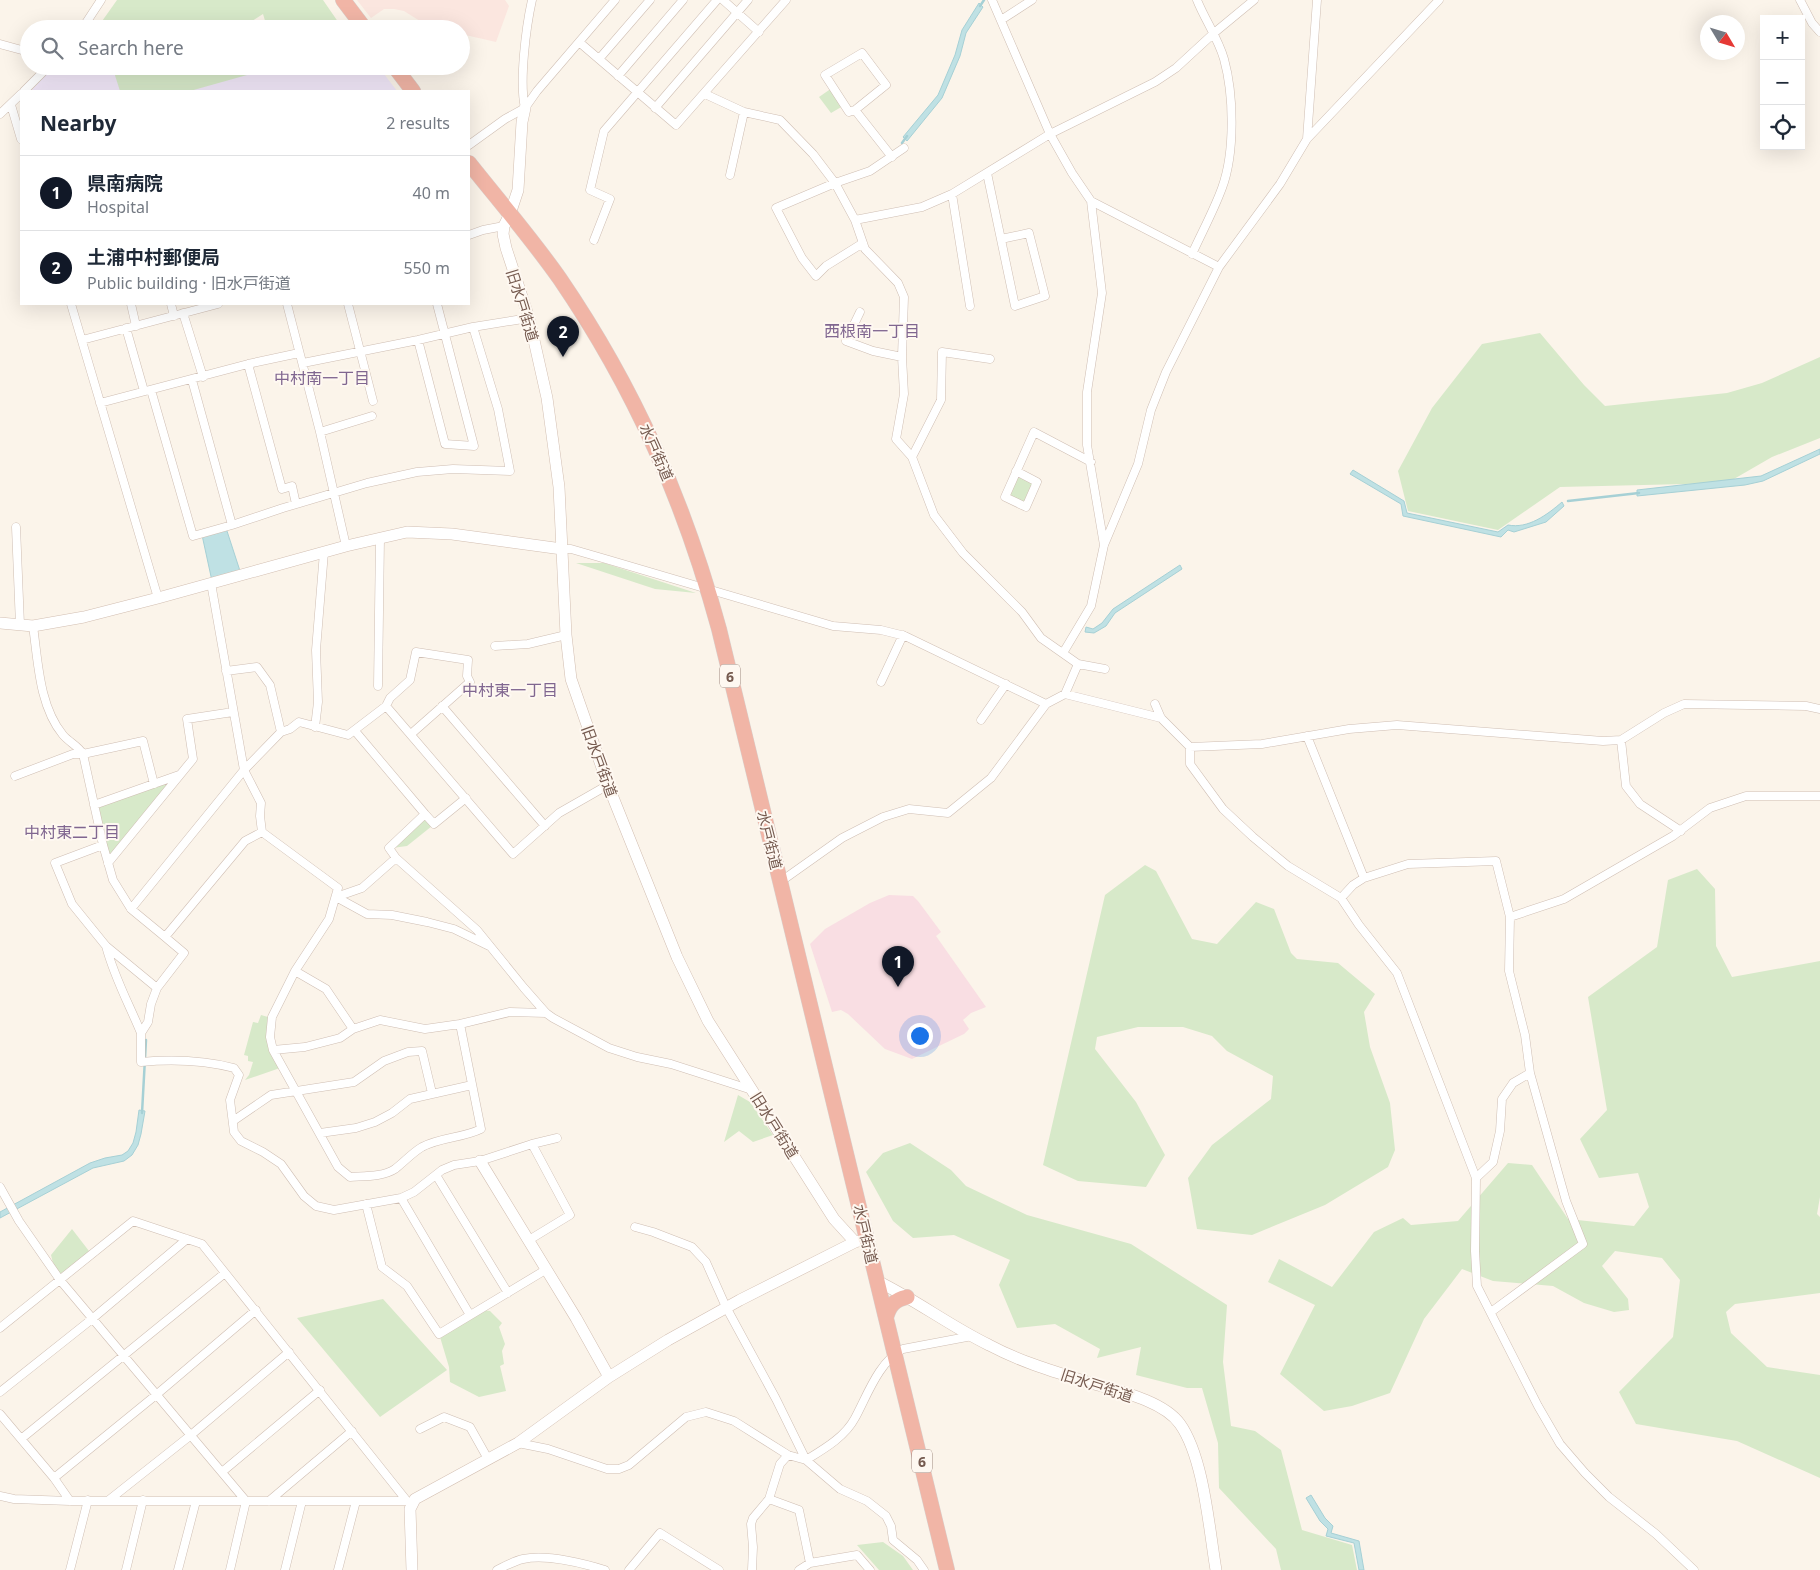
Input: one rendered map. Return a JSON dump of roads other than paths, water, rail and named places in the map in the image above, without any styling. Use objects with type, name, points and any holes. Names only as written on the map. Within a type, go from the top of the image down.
[{"type":"highway","points":[[343,0],[358,20]]},
{"type":"highway","points":[[401,75],[412,90]]},
{"type":"highway","name":"水戸街道","points":[[470,165],[507,220],[560,279],[591,326],[624,384],[654,443],[674,491],[708,590],[780,882],[861,1240],[877,1281],[948,1570]]},
{"type":"highway","points":[[886,1318],[891,1305],[896,1300],[907,1297]]},
{"type":"street","points":[[88,20],[101,0]]},
{"type":"street","points":[[525,108],[522,95],[528,19],[532,0]]},
{"type":"street","points":[[470,235],[507,220],[518,190],[522,122],[525,108],[537,91],[615,0]]},
{"type":"street","points":[[599,60],[650,0]]},
{"type":"street","points":[[618,76],[684,0]]},
{"type":"street","points":[[594,240],[610,199],[590,190],[604,131],[717,0]]},
{"type":"street","points":[[723,0],[759,32]]},
{"type":"street","points":[[655,108],[748,0]]},
{"type":"street","points":[[579,42],[676,125],[706,94],[786,0]]},
{"type":"street","points":[[992,0],[1050,134],[1090,201],[1102,293],[1087,392],[1087,445],[1104,545]]},
{"type":"street","points":[[1001,20],[1032,0]]},
{"type":"street","points":[[1192,254],[1222,187],[1230,152],[1230,94],[1224,59],[1214,33],[1197,0]]},
{"type":"street","points":[[855,220],[922,207],[952,194],[1050,134],[1155,82],[1176,68],[1254,0]]},
{"type":"street","points":[[1307,139],[1316,0]]},
{"type":"street","points":[[1063,652],[1091,606],[1104,545],[1138,464],[1151,410],[1166,372],[1219,267],[1280,184],[1307,139],[1439,0]]},
{"type":"street","points":[[1800,0],[1812,23],[1820,32]]},
{"type":"street","points":[[0,44],[20,50]]},
{"type":"street","points":[[862,53],[886,85],[855,110],[849,112],[825,75],[862,53]]},
{"type":"street","points":[[25,90],[40,75]]},
{"type":"street","points":[[706,94],[744,112],[780,120],[813,154],[835,183],[855,220],[865,249],[898,283],[904,297],[902,357],[904,394],[896,438],[912,457],[934,515],[963,553],[1022,612],[1041,638],[1078,664],[1105,669]]},
{"type":"street","points":[[0,114],[20,95]]},
{"type":"street","points":[[11,105],[20,136]]},
{"type":"street","points":[[470,144],[505,119],[525,108]]},
{"type":"street","points":[[855,110],[892,157]]},
{"type":"street","points":[[730,175],[744,112]]},
{"type":"street","points":[[863,243],[826,266],[816,276],[802,258],[776,208],[835,183],[870,171],[904,148]]},
{"type":"street","points":[[987,173],[1015,306],[1045,296],[1029,233],[1001,239]]},
{"type":"street","points":[[952,194],[970,306]]},
{"type":"street","points":[[1090,201],[1219,267]]},
{"type":"street","name":"旧水戸街道","points":[[507,220],[503,234],[529,318],[546,398],[559,487],[566,635],[571,679],[608,785],[677,958],[708,1020],[834,1219],[861,1240]]},
{"type":"street","points":[[71,305],[158,598]]},
{"type":"street","points":[[131,305],[136,326]]},
{"type":"street","points":[[171,305],[174,316]]},
{"type":"street","points":[[82,340],[214,305]]},
{"type":"street","points":[[287,305],[320,432],[346,546]]},
{"type":"street","points":[[348,305],[373,401]]},
{"type":"street","points":[[418,340],[445,444],[474,446],[437,305]]},
{"type":"street","points":[[860,312],[846,341],[873,351],[902,357]]},
{"type":"street","points":[[183,313],[203,377]]},
{"type":"street","points":[[303,363],[473,327],[529,318]]},
{"type":"street","points":[[126,328],[193,536],[367,483],[417,472],[453,470],[510,471],[498,409],[473,327]]},
{"type":"street","points":[[912,457],[941,400],[942,352],[990,359]]},
{"type":"street","points":[[100,403],[248,364],[299,353]]},
{"type":"street","points":[[248,364],[282,489],[292,486],[296,504]]},
{"type":"street","points":[[192,380],[232,525]]},
{"type":"street","points":[[320,432],[372,416]]},
{"type":"street","points":[[1016,471],[1037,482],[1026,507],[1005,497],[1016,471],[1034,432],[1091,462]]},
{"type":"street","points":[[16,527],[20,625]]},
{"type":"street","points":[[0,623],[33,626],[84,617],[346,546],[407,532],[428,532],[571,549],[833,626],[881,630],[903,635],[1046,704]]},
{"type":"street","points":[[378,686],[380,538]]},
{"type":"street","points":[[315,727],[318,702],[316,650],[324,552]]},
{"type":"street","points":[[211,583],[244,770],[261,803],[262,832]]},
{"type":"street","points":[[33,626],[43,695],[63,735],[78,747],[83,754],[103,845],[113,880],[132,909],[184,953],[157,988],[151,1004],[148,1022],[141,1033]]},
{"type":"street","points":[[495,646],[528,644],[566,635]]},
{"type":"street","points":[[881,682],[903,635]]},
{"type":"street","points":[[132,909],[244,770],[281,732],[290,729],[298,722],[348,735],[386,706],[390,698],[410,680],[416,652],[468,660],[467,676],[470,682],[411,734]]},
{"type":"street","points":[[780,882],[842,838],[883,817],[909,809],[948,813],[991,778],[1046,704],[1065,694],[1078,664]]},
{"type":"street","points":[[226,671],[257,667],[270,685],[281,732]]},
{"type":"street","points":[[981,720],[1006,684]]},
{"type":"street","points":[[1065,694],[1161,718]]},
{"type":"street","points":[[1155,704],[1161,718],[1190,747],[1190,764],[1222,808],[1252,837],[1288,866],[1341,898],[1359,925],[1397,973],[1476,1178],[1475,1251],[1477,1286],[1538,1406],[1560,1444],[1609,1497],[1656,1534],[1694,1570]]},
{"type":"street","points":[[1190,747],[1262,744],[1349,729],[1397,725],[1603,741],[1621,740],[1664,713],[1684,704],[1806,706],[1820,709]]},
{"type":"street","points":[[386,706],[514,854],[559,813],[608,785]]},
{"type":"street","points":[[442,706],[545,826]]},
{"type":"street","points":[[108,863],[193,759],[187,719],[233,712]]},
{"type":"street","points":[[355,731],[434,824],[466,798]]},
{"type":"street","points":[[1307,736],[1364,878]]},
{"type":"street","points":[[1621,740],[1626,786],[1640,804],[1681,831]]},
{"type":"street","points":[[15,776],[73,754],[83,754],[144,741],[154,784]]},
{"type":"street","points":[[94,805],[181,774]]},
{"type":"street","points":[[1510,917],[1564,898],[1681,831],[1710,808],[1746,796],[1820,796]]},
{"type":"street","points":[[424,814],[389,848],[396,858],[477,930],[546,1013],[609,1048],[637,1057],[671,1064],[752,1090]]},
{"type":"street","points":[[262,832],[338,888],[329,919],[295,971],[272,1017],[270,1037],[273,1050],[338,1166],[350,1177],[393,1170],[422,1147],[446,1138],[481,1129],[460,1024]]},
{"type":"street","points":[[165,937],[245,841],[262,832]]},
{"type":"street","points":[[103,845],[55,863],[72,904],[106,946],[157,988]]},
{"type":"street","points":[[336,897],[362,888],[396,858]]},
{"type":"street","points":[[1341,898],[1353,885],[1364,878],[1408,864],[1496,861],[1510,917],[1509,971],[1525,1035],[1530,1073],[1566,1201],[1583,1244],[1491,1312]]},
{"type":"street","points":[[336,897],[367,914],[392,915],[428,922],[454,930],[491,947]]},
{"type":"street","points":[[106,946],[121,990],[141,1033],[141,1062],[170,1059],[189,1060],[213,1062],[234,1068],[239,1075],[230,1100],[234,1132],[241,1141],[281,1164],[304,1196],[316,1206],[334,1210],[401,1198],[414,1192],[442,1170],[454,1165],[480,1161],[557,1138]]},
{"type":"street","points":[[295,971],[326,989],[353,1029]]},
{"type":"street","points":[[273,1050],[305,1047],[340,1038],[353,1029],[380,1020],[425,1029],[460,1024],[510,1012],[546,1013]]},
{"type":"street","points":[[233,1121],[271,1096],[354,1082],[384,1061],[408,1052],[422,1051],[432,1093]]},
{"type":"street","points":[[1476,1178],[1493,1162],[1500,1131],[1502,1099],[1514,1084],[1530,1073]]},
{"type":"street","points":[[320,1133],[356,1128],[375,1122],[392,1113],[410,1098],[472,1085]]},
{"type":"street","points":[[529,1240],[570,1215],[532,1144]]},
{"type":"street","points":[[480,1161],[547,1269],[609,1377]]},
{"type":"street","points":[[436,1175],[508,1293]]},
{"type":"street","points":[[0,1187],[19,1221],[60,1280],[246,1501]]},
{"type":"street","points":[[401,1198],[470,1315]]},
{"type":"street","points":[[366,1204],[382,1267],[407,1286],[434,1329],[440,1334],[547,1269]]},
{"type":"street","points":[[0,1328],[133,1221],[202,1244],[409,1502],[412,1570]]},
{"type":"street","points":[[635,1227],[692,1247],[706,1262],[726,1307],[776,1399],[806,1460],[840,1489],[868,1501],[886,1516],[891,1526],[893,1540],[916,1560],[924,1570]]},
{"type":"street","points":[[0,1392],[187,1239]]},
{"type":"street","points":[[0,1496],[14,1499],[70,1501],[409,1502],[518,1443],[609,1377],[668,1340],[726,1307],[861,1240]]},
{"type":"street","points":[[21,1439],[225,1273]]},
{"type":"street","name":"旧水戸街道","points":[[877,1281],[989,1346],[1043,1367],[1160,1407],[1175,1419],[1186,1435],[1198,1470],[1216,1570]]},
{"type":"street","points":[[54,1478],[256,1310]]},
{"type":"street","points":[[518,1443],[548,1448],[607,1469],[619,1469],[629,1464],[686,1416],[706,1412],[734,1421],[788,1455],[806,1460],[822,1451],[842,1434],[855,1418],[868,1389],[895,1353],[903,1349],[972,1336]]},
{"type":"street","points":[[108,1500],[190,1435],[289,1352]]},
{"type":"street","points":[[222,1472],[320,1390]]},
{"type":"street","points":[[0,1414],[54,1478],[70,1501]]},
{"type":"street","points":[[420,1429],[444,1417],[470,1427],[488,1459]]},
{"type":"street","points":[[269,1501],[352,1431]]},
{"type":"street","points":[[752,1570],[751,1524],[769,1498],[780,1464],[788,1455]]},
{"type":"street","points":[[769,1498],[798,1510],[810,1564]]},
{"type":"street","points":[[70,1570],[88,1500]]},
{"type":"street","points":[[126,1570],[143,1500]]},
{"type":"street","points":[[178,1570],[196,1500]]},
{"type":"street","points":[[230,1570],[246,1501]]},
{"type":"street","points":[[285,1570],[302,1501]]},
{"type":"street","points":[[338,1570],[356,1501]]},
{"type":"street","points":[[629,1570],[660,1533],[719,1570]]},
{"type":"street","points":[[799,1570],[810,1564],[858,1555],[870,1570]]},
{"type":"street","points":[[497,1570],[523,1559],[536,1558],[586,1564],[605,1570]]},
{"type":"water","points":[[979,3],[983,7],[966,33],[960,56],[942,98],[907,141],[903,137],[938,95],[955,55],[962,30]]},
{"type":"water","points":[[1820,449],[1820,454],[1763,481],[1745,485],[1637,496],[1637,490],[1761,476]]},
{"type":"water","points":[[1353,470],[1404,501],[1407,513],[1498,532],[1508,525],[1523,525],[1537,520],[1562,502],[1564,506],[1546,522],[1514,532],[1508,530],[1501,537],[1403,516],[1401,504],[1350,474]]},
{"type":"water","points":[[226,528],[241,574],[212,581],[202,535]]},
{"type":"water","points":[[1180,565],[1182,569],[1115,613],[1106,626],[1094,633],[1085,632],[1086,627],[1093,629],[1102,623],[1113,609]]},
{"type":"water","points":[[139,1110],[145,1111],[138,1145],[132,1155],[124,1161],[93,1168],[0,1218],[0,1212],[90,1163],[122,1155],[128,1151],[133,1143],[136,1132]]},
{"type":"water","points":[[1311,1495],[1325,1518],[1333,1526],[1331,1533],[1359,1541],[1364,1570],[1359,1570],[1354,1543],[1326,1536],[1328,1529],[1320,1521],[1306,1498]]},
{"type":"waterway","points":[[980,6],[984,0]]},
{"type":"waterway","points":[[902,143],[907,136]]},
{"type":"waterway","points":[[1568,501],[1639,493]]},
{"type":"waterway","points":[[142,1113],[146,1040]]},
{"type":"place","name":"土浦中村郵便局","points":[[563,357]]},
{"type":"place","name":"県南病院","points":[[898,987]]},
{"type":"district","name":"西根南一丁目","points":[[872,331]]},
{"type":"district","name":"中村南一丁目","points":[[322,378]]},
{"type":"district","name":"中村東一丁目","points":[[510,690]]},
{"type":"district","name":"中村東二丁目","points":[[72,832]]}]
